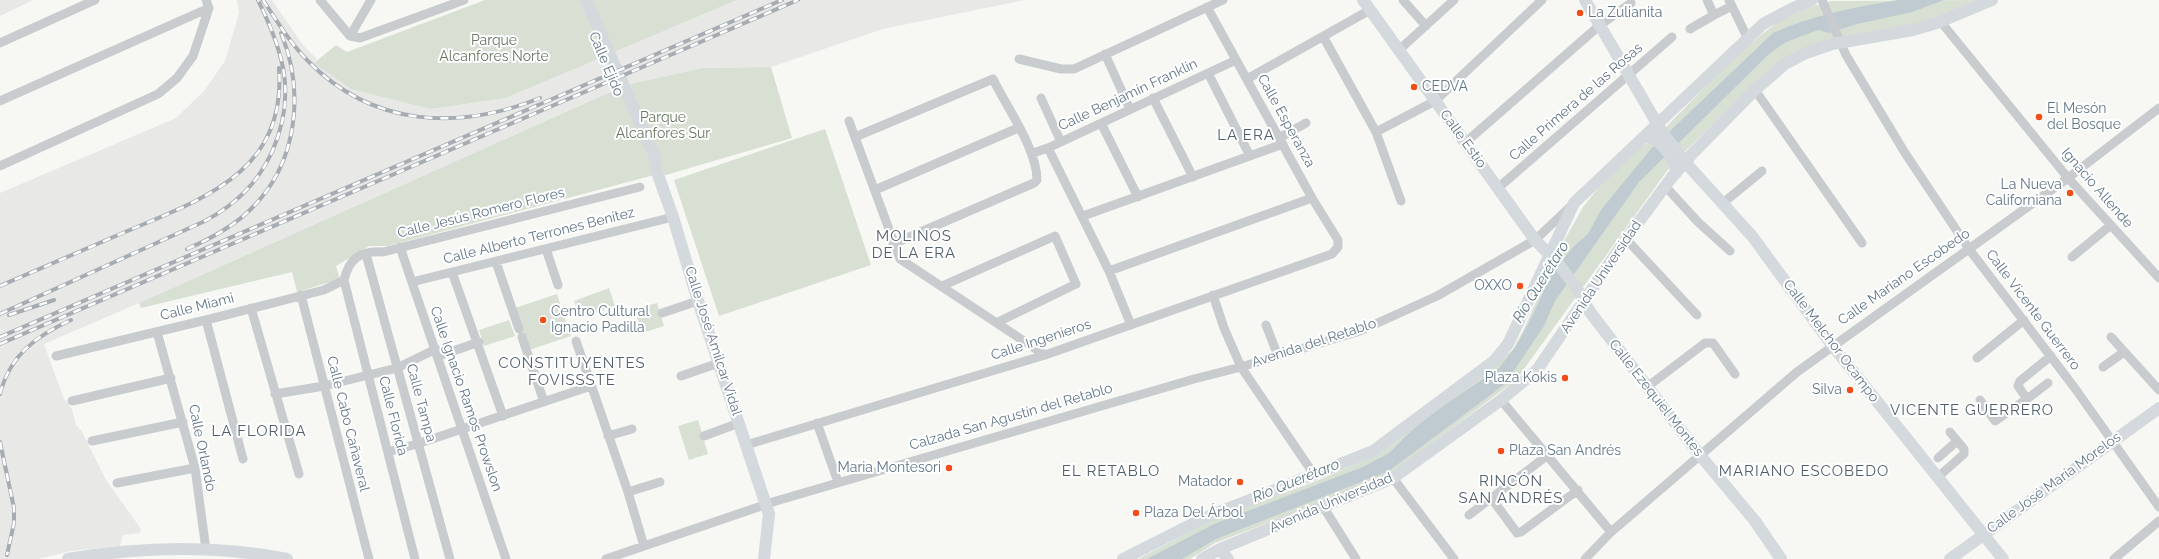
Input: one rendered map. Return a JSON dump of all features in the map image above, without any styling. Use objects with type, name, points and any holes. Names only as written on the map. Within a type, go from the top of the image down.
[{"type":"main road","name":"Calle Ejido","points":[[580,0],[648,160],[658,174]]},
{"type":"main road","name":"Calle Ejido","points":[[586,0],[655,157],[658,174]]},
{"type":"main road","name":"Calle Melchor Ocampo","points":[[1585,0],[1628,75],[1656,134],[1723,204],[1780,272],[1832,345],[2003,559]]},
{"type":"main road","points":[[1678,158],[1755,90],[1794,58],[1837,37],[1913,30],[1941,22],[1992,0]]},
{"type":"main road","points":[[1123,559],[1204,518],[1315,476],[1374,451],[1494,361],[1508,344],[1553,258],[1574,204],[1656,134],[1763,24],[1791,9],[1819,1]]},
{"type":"main road","name":"Calle Estío","points":[[1367,5],[1535,240]]},
{"type":"main road","name":"Avenida Universidad","points":[[1202,559],[1220,549],[1324,508],[1393,478],[1501,400],[1537,370],[1626,239],[1676,173],[1678,158]]},
{"type":"main road","name":"Calle José Amilcar Vidal","points":[[658,174],[673,217],[698,301],[770,514],[764,559]]},
{"type":"main road","points":[[1535,240],[1553,258]]},
{"type":"main road","name":"Calle Ezequiel Montes","points":[[1553,258],[1576,287],[1584,302],[1647,387],[1699,454],[1755,521],[1781,559]]},
{"type":"main road","name":"Calle José María Morelos","points":[[1950,559],[2159,408]]},
{"type":"main road","name":"Calle José Amilcar Vidal","points":[[760,559],[766,504]]},
{"type":"main road","points":[[1220,549],[1228,559]]},
{"type":"main road","points":[[68,559],[164,554],[206,550],[269,555],[287,559]]},
{"type":"street","points":[[0,43],[95,0]]},
{"type":"street","points":[[320,0],[350,36],[360,38],[464,0]]},
{"type":"street","points":[[350,36],[371,0]]},
{"type":"street","points":[[1019,59],[1067,70],[1074,69],[1223,0]]},
{"type":"street","points":[[1404,0],[1426,26]]},
{"type":"street","points":[[1399,50],[1454,0]]},
{"type":"street","points":[[1376,132],[1436,101],[1542,0]]},
{"type":"street","points":[[1707,0],[1714,15]]},
{"type":"street","name":"Calle Vicente Guerrero","points":[[1819,1],[1837,37],[1905,153],[1969,249],[2052,356],[2159,507]]},
{"type":"street","points":[[1466,142],[1600,25],[1631,2]]},
{"type":"street","points":[[1690,28],[1714,15],[1730,3],[1748,39]]},
{"type":"street","points":[[0,101],[207,4]]},
{"type":"street","points":[[0,166],[158,94],[177,78],[194,56],[207,4]]},
{"type":"street","points":[[1247,79],[1324,38],[1367,5]]},
{"type":"street","name":"Calle Esperanza","points":[[1207,7],[1312,198],[1338,240],[1338,247]]},
{"type":"street","name":"Ignacio Allende","points":[[1941,22],[2068,178],[2159,278]]},
{"type":"street","name":"Calle Primera de las Rosas","points":[[1498,188],[1672,37]]},
{"type":"street","points":[[1324,38],[1376,132],[1401,201]]},
{"type":"street","points":[[1105,54],[1130,109]]},
{"type":"street","name":"Calle Benjamín Franklin","points":[[1032,153],[1048,148],[1236,60]]},
{"type":"street","points":[[1208,73],[1250,156]]},
{"type":"street","points":[[855,137],[993,79],[1032,153],[1037,174],[1037,180],[1034,183],[893,244]]},
{"type":"street","points":[[1755,90],[1862,243]]},
{"type":"street","points":[[1041,98],[1061,142]]},
{"type":"street","points":[[1153,98],[1193,177]]},
{"type":"street","name":"Calle Mariano Escobedo","points":[[1584,559],[1611,532],[1699,454],[1797,372],[1832,345],[2068,178],[2159,108]]},
{"type":"street","points":[[849,120],[893,244],[904,263],[998,322],[1045,356]]},
{"type":"street","points":[[1101,123],[1138,197]]},
{"type":"street","points":[[1083,216],[1250,156],[1281,141],[1306,123]]},
{"type":"street","points":[[875,190],[1018,128]]},
{"type":"street","points":[[1048,148],[1109,271],[1131,325]]},
{"type":"street","points":[[1723,204],[1762,171]]},
{"type":"street","points":[[1666,186],[1698,222],[1730,251]]},
{"type":"street","name":"Calle Jesús Romero Flores","points":[[344,280],[347,266],[355,258],[366,254],[400,247],[640,187]]},
{"type":"street","points":[[1109,271],[1312,198]]},
{"type":"street","name":"Avenida del Retablo","points":[[1241,367],[1360,331],[1437,296],[1535,240],[1574,204]]},
{"type":"street","name":"Calle Alberto Terrones Benítez","points":[[412,282],[673,217]]},
{"type":"street","points":[[2072,258],[2111,225]]},
{"type":"street","points":[[942,286],[1055,236],[1076,284],[998,322]]},
{"type":"street","points":[[1626,239],[1697,315]]},
{"type":"street","name":"Calle Ignacio Ramos Prowslon","points":[[400,247],[434,353],[506,559]]},
{"type":"street","name":"Calle Ingenieros","points":[[746,444],[1045,356],[1213,295],[1332,254],[1338,247]]},
{"type":"street","points":[[546,249],[558,285]]},
{"type":"street","name":"Calle Tampa","points":[[366,254],[417,444],[450,559]]},
{"type":"street","points":[[496,262],[544,402]]},
{"type":"street","points":[[452,272],[479,344],[503,416]]},
{"type":"street","name":"Calle Miami","points":[[56,356],[206,320],[301,295],[335,286],[344,280]]},
{"type":"street","name":"Calle Florida","points":[[344,280],[415,559]]},
{"type":"street","name":"Calle Cabo Cañaveral","points":[[301,295],[369,559]]},
{"type":"street","points":[[1213,295],[1224,328],[1241,367],[1315,476]]},
{"type":"street","points":[[662,313],[698,301]]},
{"type":"street","points":[[251,308],[299,474]]},
{"type":"street","points":[[206,320],[243,459]]},
{"type":"street","points":[[1976,358],[2024,320]]},
{"type":"street","points":[[1266,325],[1278,356]]},
{"type":"street","name":"Calle Orlando","points":[[157,332],[195,468],[206,550]]},
{"type":"street","points":[[2110,337],[2159,390]]},
{"type":"street","points":[[576,341],[628,492],[644,546]]},
{"type":"street","points":[[1647,387],[1709,342],[1713,343],[1735,374]]},
{"type":"street","points":[[275,394],[324,386],[397,368],[434,353],[479,344]]},
{"type":"street","points":[[2103,367],[2124,352]]},
{"type":"street","points":[[2027,399],[2018,386],[2020,381],[2052,356]]},
{"type":"street","points":[[680,376],[719,363]]},
{"type":"street","name":"Calzada San Agustín del Retablo","points":[[606,559],[766,504],[838,482],[1194,379],[1241,367]]},
{"type":"street","points":[[72,401],[171,378]]},
{"type":"street","points":[[1980,400],[1995,421],[2048,383]]},
{"type":"street","points":[[388,452],[417,444],[591,386]]},
{"type":"street","points":[[1501,400],[1578,490],[1611,532]]},
{"type":"street","points":[[92,441],[183,422]]},
{"type":"street","points":[[704,436],[739,423]]},
{"type":"street","points":[[817,423],[838,482]]},
{"type":"street","points":[[608,436],[632,429]]},
{"type":"street","points":[[1938,477],[1964,454],[1964,450],[1950,432]]},
{"type":"street","points":[[1938,458],[1957,440]]},
{"type":"street","points":[[1469,516],[1548,455]]},
{"type":"street","points":[[117,483],[195,468]]},
{"type":"street","points":[[1393,478],[1454,559]]},
{"type":"street","points":[[628,492],[660,482]]},
{"type":"street","points":[[1492,499],[1517,533],[1521,532],[1578,490]]},
{"type":"street","points":[[1324,508],[1356,559]]},
{"type":"street","points":[[2114,559],[2159,521]]},
{"type":"shaded area","points":[[0,0],[33,0],[0,16]]},
{"type":"shaded area","points":[[237,0],[272,0],[303,45],[317,59],[314,63],[431,109],[506,98],[737,0],[1025,0],[883,29],[771,67],[702,68],[626,85],[44,344],[64,399],[72,409],[76,425],[81,430],[106,480],[141,529],[140,533],[123,535],[120,546],[71,551],[38,559],[0,559],[0,193],[176,118],[204,91],[225,61],[239,13]]},
{"type":"shaded area","points":[[1898,0],[1944,0],[1912,12],[1857,24],[1829,33],[1818,30],[1786,42],[1769,54],[1639,182],[1555,301],[1544,326],[1505,384],[1389,471],[1216,539],[1182,559],[1147,559],[1214,524],[1363,467],[1389,453],[1411,431],[1433,413],[1499,368],[1516,346],[1533,315],[1550,276],[1574,246],[1588,234],[1601,210],[1623,183],[1650,150],[1773,33],[1819,16]]},
{"type":"green space","name":"Parque Alcanfores Norte","points":[[485,0],[737,0],[506,98],[431,109],[351,89],[314,63],[336,45],[347,52]]},
{"type":"green space","points":[[1977,0],[1925,22],[1841,37],[1823,42],[1805,48],[1771,68],[1672,164],[1516,380],[1385,478],[1215,543],[1190,559],[1138,559],[1216,518],[1314,482],[1377,455],[1495,366],[1513,349],[1523,331],[1560,248],[1583,207],[1603,182],[1635,149],[1648,143],[1668,125],[1737,54],[1779,21],[1810,7],[1831,1]]},
{"type":"green space","name":"Parque Alcanfores Sur","points":[[771,67],[792,138],[666,175],[658,174],[388,246],[369,246],[336,266],[340,279],[297,292],[292,272],[141,308],[139,303],[626,85],[702,68]]},
{"type":"green space","points":[[825,129],[871,265],[719,316],[674,180]]},
{"type":"green space","points":[[609,288],[615,306],[580,318],[574,301]]},
{"type":"green space","points":[[557,294],[571,336],[529,350],[515,308]]},
{"type":"green space","points":[[657,303],[664,326],[642,333],[635,309]]},
{"type":"green space","points":[[509,320],[515,336],[484,346],[479,330]]},
{"type":"green space","points":[[698,420],[708,454],[689,460],[678,426]]},
{"type":"railway","points":[[0,314],[205,221],[236,200],[260,174],[272,152],[280,131],[284,112],[285,93],[284,74],[275,38],[258,0]]},
{"type":"railway","points":[[263,0],[301,54],[308,61],[333,83],[360,99],[388,110],[418,117],[448,118],[478,115],[509,109],[540,98]]},
{"type":"railway","points":[[0,337],[782,0]]},
{"type":"railway","points":[[0,344],[798,0]]},
{"type":"railway","points":[[187,249],[221,232],[251,209],[267,191],[279,170],[293,126],[294,102],[293,78],[289,55],[281,33]]},
{"type":"railway","points":[[0,286],[183,207],[210,193],[234,177],[254,157],[269,133],[278,104],[279,68]]},
{"type":"railway","points":[[9,315],[54,300]]},
{"type":"railway","points":[[0,394],[4,380],[10,368],[26,348],[58,326],[71,320]]},
{"type":"railway","points":[[0,442],[14,508],[14,523],[7,555]]},
{"type":"place","name":"La Zulianita","points":[[1580,13]]},
{"type":"place","name":"CEDVA","points":[[1414,87]]},
{"type":"place","name":"El Mesón del Bosque","points":[[2039,117]]},
{"type":"place","name":"La Nueva Californiana","points":[[2070,193]]},
{"type":"place","name":"OXXO","points":[[1520,286]]},
{"type":"place","name":"Centro Cultural Ignacio Padilla","points":[[543,320]]},
{"type":"place","name":"Plaza Kokis","points":[[1565,378]]},
{"type":"place","name":"Silva","points":[[1850,390]]},
{"type":"place","name":"Plaza San Andrés","points":[[1501,451]]},
{"type":"place","name":"Maria Montesori","points":[[949,468]]},
{"type":"place","name":"Matador","points":[[1240,482]]},
{"type":"place","name":"Plaza Del Árbol","points":[[1136,513]]},
{"type":"district","name":"LA ERA","points":[[1246,135]]},
{"type":"district","name":"MOLINOS DE LA ERA","points":[[914,244]]},
{"type":"district","name":"CONSTITUYENTES FOVISSSTE","points":[[572,372]]},
{"type":"district","name":"VICENTE GUERRERO","points":[[1972,410]]},
{"type":"district","name":"LA FLORIDA","points":[[259,431]]},
{"type":"district","name":"EL RETABLO","points":[[1111,471]]},
{"type":"district","name":"MARIANO ESCOBEDO","points":[[1804,471]]},
{"type":"district","name":"RINCÓN SAN ANDRÉS","points":[[1511,490]]},
{"type":"water label","name":"Río Querétaro","points":[[1541,282]]},
{"type":"water label","name":"Río Querétaro","points":[[1296,481]]}]
